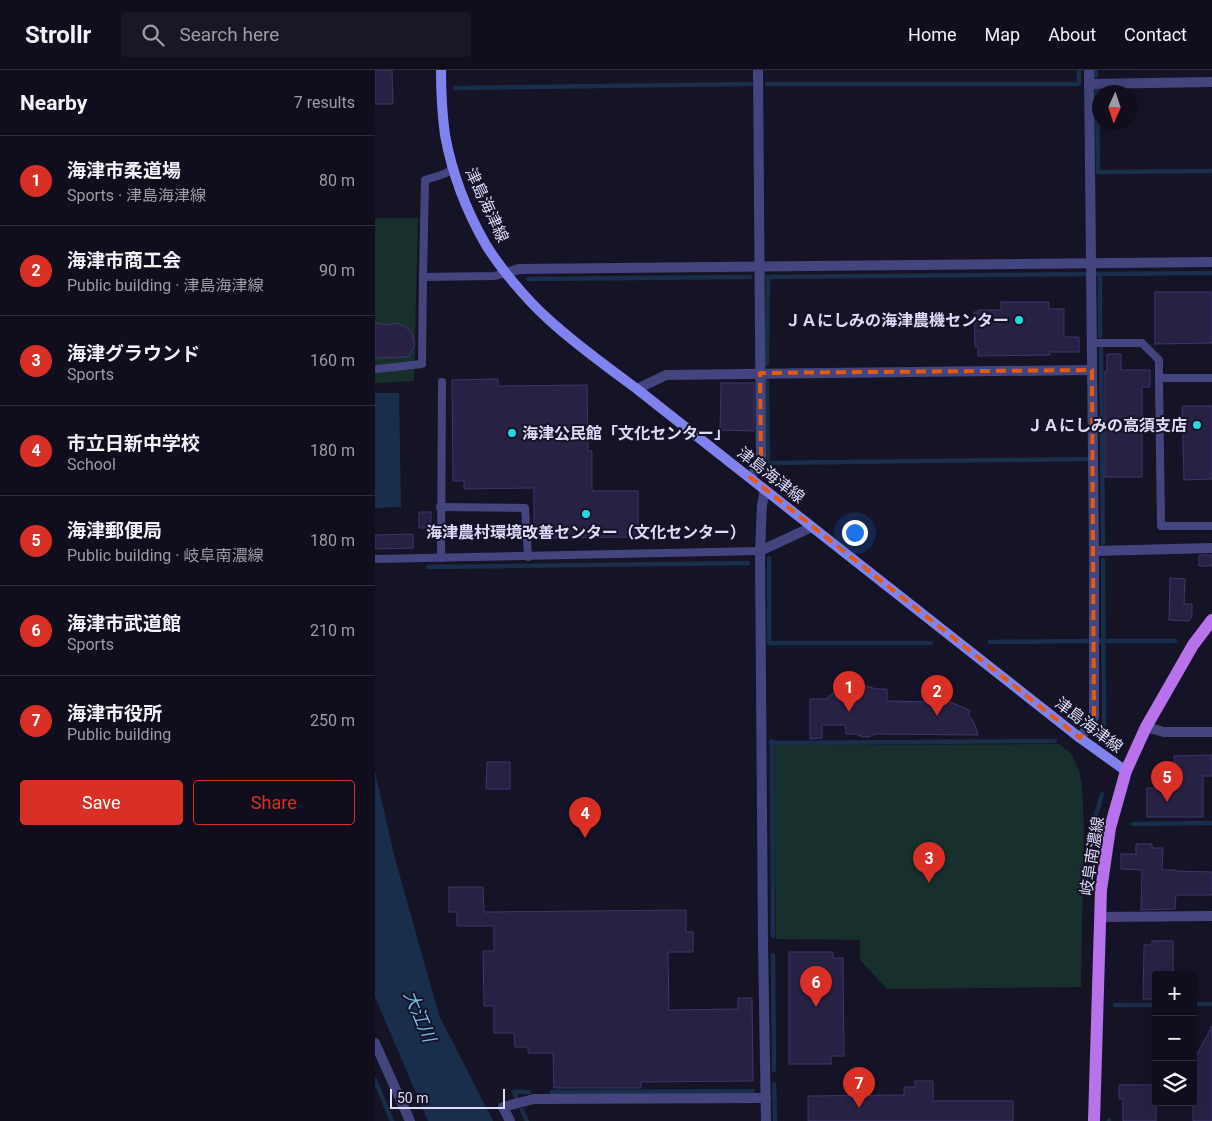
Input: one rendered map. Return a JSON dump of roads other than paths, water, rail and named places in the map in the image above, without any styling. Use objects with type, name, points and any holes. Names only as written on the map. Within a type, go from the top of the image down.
[{"type":"main road","name":"津島海津線","points":[[441,70],[445,135],[453,169],[464,198],[487,246],[507,273],[546,318],[1080,738],[1126,771]]},
{"type":"main road","name":"岐阜南濃線","points":[[1094,1121],[1101,890],[1110,828],[1126,771],[1146,727],[1193,645],[1212,620]]},
{"type":"street","points":[[749,477],[761,460],[758,70]]},
{"type":"street","points":[[1080,738],[1094,717],[1089,70]]},
{"type":"street","points":[[1089,84],[1212,82]]},
{"type":"street","points":[[507,273],[519,269],[1212,262]]},
{"type":"street","points":[[637,389],[666,375],[1092,370]]},
{"type":"street","points":[[765,490],[762,505],[760,551],[766,1121]]},
{"type":"street","points":[[760,551],[812,527]]},
{"type":"street","points":[[1094,551],[1212,548]]},
{"type":"street","points":[[1146,727],[1164,732],[1212,732]]},
{"type":"street","points":[[1100,917],[1212,916]]},
{"type":"street","points":[[375,1043],[410,1121]]},
{"type":"street","points":[[510,1121],[503,1107],[534,1099],[766,1098]]},
{"type":"lane","points":[[377,369],[422,364],[425,180],[453,169]]},
{"type":"lane","points":[[423,277],[494,276],[507,273]]},
{"type":"lane","points":[[1091,343],[1142,343],[1159,360],[1161,526],[1212,526]]},
{"type":"lane","points":[[1159,378],[1212,378]]},
{"type":"lane","points":[[441,558],[442,382]]},
{"type":"lane","points":[[440,507],[525,508],[528,557]]},
{"type":"lane","points":[[375,559],[760,551]]},
{"type":"water","points":[[375,393],[399,393],[401,507],[375,508]]},
{"type":"water","name":"大江川","points":[[375,771],[394,855],[439,1015],[493,1121],[428,1121],[375,997]]},
{"type":"waterway","points":[[767,84],[1079,84],[1079,70]]},
{"type":"waterway","points":[[1096,70],[1096,76]]},
{"type":"waterway","points":[[455,88],[751,84]]},
{"type":"waterway","points":[[1097,130],[1098,172],[1212,171]]},
{"type":"waterway","points":[[1096,274],[1212,273]]},
{"type":"waterway","points":[[763,277],[1087,274]]},
{"type":"waterway","points":[[1100,274],[1100,336]]},
{"type":"waterway","points":[[528,279],[750,277]]},
{"type":"waterway","points":[[767,364],[768,277]]},
{"type":"waterway","points":[[1101,349],[1103,543]]},
{"type":"waterway","points":[[767,380],[768,463]]},
{"type":"waterway","points":[[768,466],[768,463],[1087,459]]},
{"type":"waterway","points":[[769,558],[769,643],[931,643]]},
{"type":"waterway","points":[[1103,560],[1104,725]]},
{"type":"waterway","points":[[428,567],[748,563]]},
{"type":"waterway","points":[[990,642],[1090,641]]},
{"type":"waterway","points":[[1100,641],[1175,641]]},
{"type":"waterway","points":[[772,741],[773,936]]},
{"type":"waterway","points":[[771,743],[1055,741]]},
{"type":"waterway","points":[[1094,822],[1102,794]]},
{"type":"waterway","points":[[1133,824],[1212,823]]},
{"type":"waterway","points":[[773,955],[774,1070]]},
{"type":"waterway","points":[[1197,1004],[1212,1004]]},
{"type":"waterway","points":[[1115,1005],[1152,1005]]},
{"type":"waterway","points":[[375,1080],[392,1121]]},
{"type":"waterway","points":[[774,1084],[775,1121]]},
{"type":"waterway","points":[[552,1092],[753,1091]]},
{"type":"waterway","points":[[516,1097],[514,1092],[529,1092]]},
{"type":"waterway","points":[[522,1110],[527,1121]]},
{"type":"place","name":"ＪＡにしみの海津農機センター","points":[[1019,320]]},
{"type":"place","name":"ＪＡにしみの高須支店","points":[[1197,425]]},
{"type":"place","name":"海津公民館「文化センター」","points":[[512,433]]},
{"type":"place","name":"海津農村環境改善センター（文化センター）","points":[[586,514]]},
{"type":"place","name":"海津市柔道場","points":[[849,712]]},
{"type":"place","name":"海津市商工会","points":[[937,716]]},
{"type":"place","name":"海津郵便局","points":[[1167,802]]},
{"type":"place","name":"市立日新中学校","points":[[585,838]]},
{"type":"place","name":"海津グラウンド","points":[[929,883]]},
{"type":"place","name":"海津市武道館","points":[[816,1007]]},
{"type":"place","name":"海津市役所","points":[[859,1108]]}]
